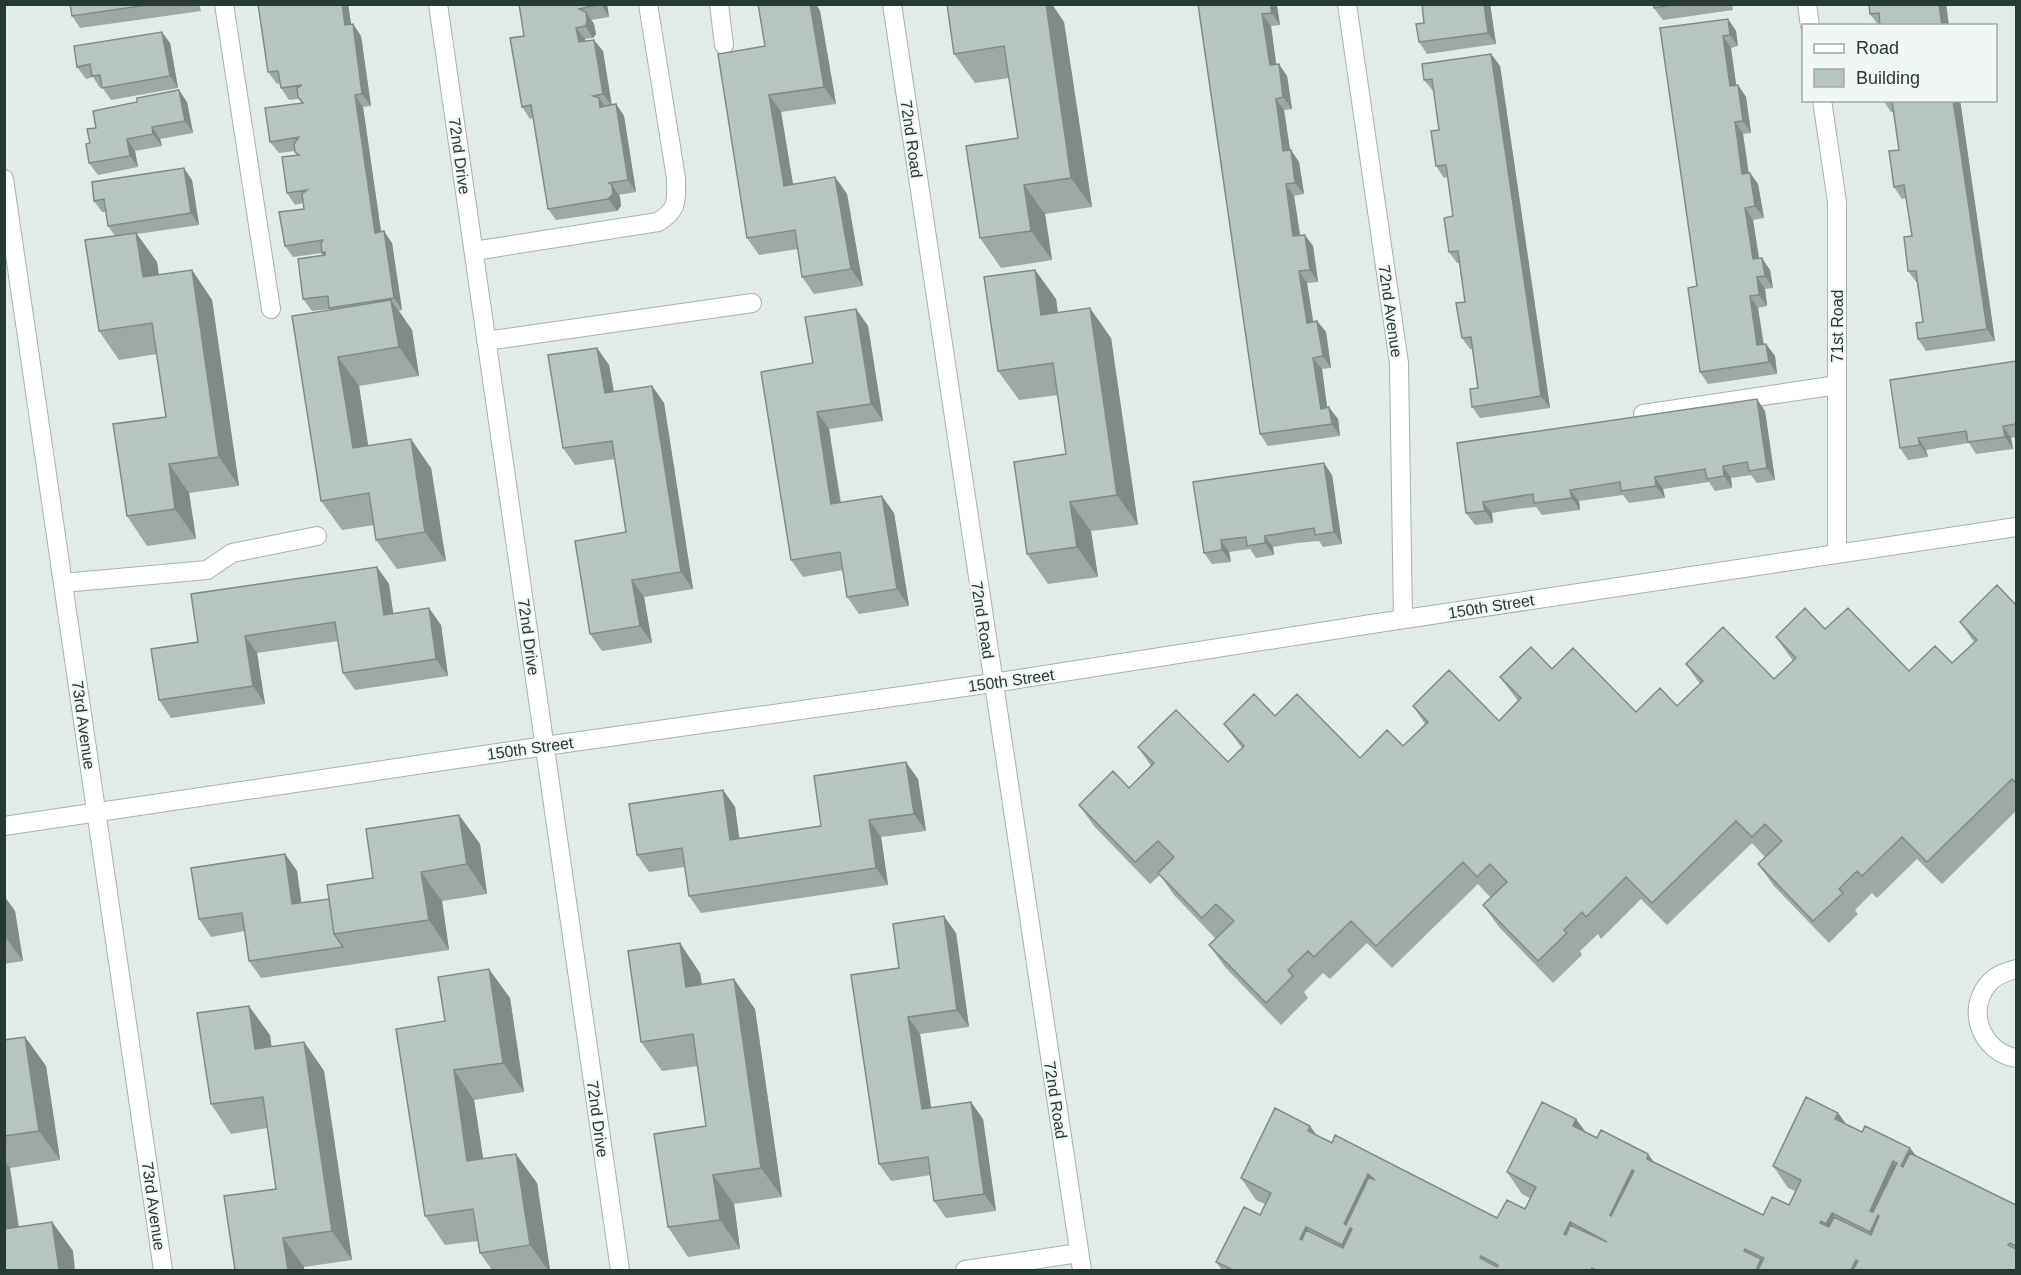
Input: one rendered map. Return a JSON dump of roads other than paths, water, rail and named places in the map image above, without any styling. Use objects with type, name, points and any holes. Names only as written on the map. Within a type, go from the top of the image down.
[{"type":"street","points":[[224,4],[271,309]]},
{"type":"street","name":"72nd Drive","points":[[438,4],[620,1270]]},
{"type":"street","points":[[474,251],[658,222],[670,214],[676,202],[676,178],[648,4]]},
{"type":"street","points":[[719,4],[724,45]]},
{"type":"street","name":"72nd Road","points":[[892,4],[1081,1262]]},
{"type":"street","name":"72nd Avenue","points":[[1347,4],[1399,363],[1403,619]]},
{"type":"street","points":[[1807,4],[1810,24]]},
{"type":"street","name":"71st Road","points":[[1822,102],[1837,202],[1837,554]]},
{"type":"street","name":"73rd Avenue","points":[[4,179],[163,1270]]},
{"type":"street","points":[[486,341],[752,303]]},
{"type":"street","points":[[1643,414],[1837,385]]},
{"type":"street","name":"150th Street","points":[[4,826],[993,683],[2016,527]]},
{"type":"street","points":[[63,583],[207,570],[232,553],[317,536]]},
{"type":"street","points":[[2016,969],[2004,972],[1991,981],[1983,993],[1978,1008],[1978,1023],[1984,1037],[1994,1048],[2007,1056],[2016,1058]]},
{"type":"street","points":[[965,1270],[1081,1262]]}]
